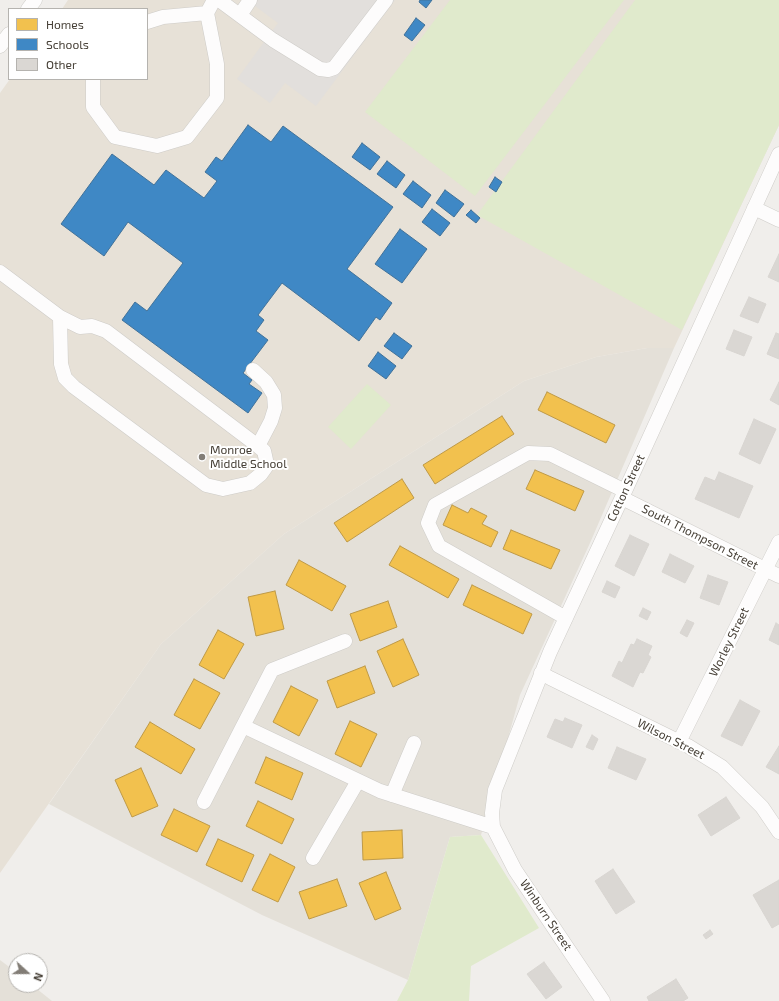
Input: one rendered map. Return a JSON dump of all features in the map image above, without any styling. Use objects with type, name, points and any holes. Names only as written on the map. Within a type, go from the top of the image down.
[{"type":"street","points":[[29,8],[35,0]]},
{"type":"street","points":[[93,80],[93,107],[115,137],[157,146],[187,137],[217,98],[217,64],[207,13],[214,0]]},
{"type":"street","points":[[219,0],[273,40],[320,69],[328,70],[334,68],[382,2]]},
{"type":"street","points":[[240,15],[250,0]]},
{"type":"street","points":[[148,22],[164,16],[207,13]]},
{"type":"street","points":[[0,46],[8,35]]},
{"type":"street","name":"Cotton Street","points":[[493,827],[492,813],[495,790],[541,673],[779,154]]},
{"type":"street","points":[[754,208],[779,220]]},
{"type":"street","points":[[0,272],[60,316],[80,327],[92,326],[106,331],[258,446],[264,451],[266,460],[266,467],[261,474],[250,483],[223,489],[206,484],[74,387],[64,378],[60,316]]},
{"type":"street","points":[[253,370],[266,382],[274,395],[275,408],[271,421],[258,446]]},
{"type":"street","name":"South Thompson Street","points":[[566,618],[439,546],[428,523],[435,505],[528,453],[550,454],[623,495],[779,576]]},
{"type":"street","name":"Worley Street","points":[[679,742],[779,542]]},
{"type":"street","points":[[204,802],[272,670],[344,641]]},
{"type":"street","name":"Wilson Street","points":[[541,673],[688,746],[722,766],[762,808],[779,832]]},
{"type":"street","points":[[244,726],[380,792],[493,827]]},
{"type":"street","points":[[392,795],[414,743]]},
{"type":"street","points":[[312,858],[358,781]]},
{"type":"street","name":"Winburn Street","points":[[493,827],[516,870],[603,1001]]},
{"type":"shaded area","name":"Monroe Middle School","points":[[68,0],[779,0],[779,125],[674,348],[647,348],[596,357],[524,381],[284,534],[161,644],[0,873],[0,93],[9,80],[148,80],[148,8],[63,8]]},
{"type":"shaded area","points":[[247,0],[395,0],[316,106],[285,83],[270,103],[237,79],[278,23]]},
{"type":"shaded area","points":[[647,348],[674,348],[590,543],[520,695],[481,835],[450,837],[408,980],[262,915],[49,804],[161,644],[284,534],[524,381],[596,357]]},
{"type":"shaded area","points":[[0,960],[8,966],[8,993],[42,993],[52,1001],[0,1001]]},
{"type":"green space","points":[[450,0],[624,0],[475,196],[365,112]]},
{"type":"green space","points":[[635,0],[779,0],[779,125],[682,330],[477,215]]},
{"type":"green space","points":[[367,384],[391,405],[351,449],[328,427]]},
{"type":"green space","points":[[481,835],[539,928],[471,966],[469,1001],[397,1001],[408,980],[450,837]]},
{"type":"building: Homes","points":[[547,392],[615,425],[606,443],[538,410]]},
{"type":"building: Homes","points":[[502,416],[514,434],[435,484],[423,465]]},
{"type":"building: Homes","points":[[535,470],[584,491],[575,511],[526,489]]},
{"type":"building: Homes","points":[[402,479],[414,498],[347,542],[334,523]]},
{"type":"building: Homes","points":[[452,505],[468,513],[471,508],[487,516],[482,524],[498,532],[491,547],[443,525]]},
{"type":"building: Homes","points":[[511,530],[560,550],[551,569],[503,549]]},
{"type":"building: Homes","points":[[400,546],[459,579],[448,598],[389,565]]},
{"type":"building: Homes","points":[[299,560],[346,586],[332,611],[286,585]]},
{"type":"building: Homes","points":[[472,585],[532,614],[523,634],[463,605]]},
{"type":"building: Homes","points":[[275,591],[284,629],[256,636],[248,597]]},
{"type":"building: Homes","points":[[388,601],[397,627],[360,641],[350,614]]},
{"type":"building: Homes","points":[[218,630],[244,644],[224,679],[199,665]]},
{"type":"building: Homes","points":[[403,639],[419,675],[393,687],[377,651]]},
{"type":"building: Homes","points":[[365,666],[375,693],[337,708],[327,681]]},
{"type":"building: Homes","points":[[194,679],[220,693],[200,729],[174,715]]},
{"type":"building: Homes","points":[[291,686],[318,700],[299,736],[273,722]]},
{"type":"building: Homes","points":[[350,721],[377,734],[361,767],[335,754]]},
{"type":"building: Homes","points":[[150,722],[195,749],[181,774],[135,747]]},
{"type":"building: Homes","points":[[266,757],[303,773],[292,800],[255,783]]},
{"type":"building: Homes","points":[[141,768],[158,806],[132,817],[115,780]]},
{"type":"building: Homes","points":[[258,801],[294,819],[282,844],[246,826]]},
{"type":"building: Homes","points":[[174,809],[210,826],[197,852],[161,835]]},
{"type":"building: Homes","points":[[402,830],[403,858],[363,860],[362,832]]},
{"type":"building: Homes","points":[[218,839],[254,855],[242,882],[206,865]]},
{"type":"building: Homes","points":[[270,854],[295,867],[278,902],[252,890]]},
{"type":"building: Homes","points":[[386,872],[401,909],[375,920],[359,883]]},
{"type":"building: Homes","points":[[337,879],[347,906],[309,919],[299,892]]},
{"type":"building: Schools","points":[[420,0],[432,0],[426,8],[419,2]]},
{"type":"building: Schools","points":[[416,18],[425,25],[412,41],[404,35]]},
{"type":"building: Schools","points":[[248,125],[271,142],[283,126],[393,207],[347,269],[392,303],[380,320],[376,317],[359,341],[282,283],[258,315],[264,320],[256,331],[268,340],[243,373],[252,380],[249,384],[262,393],[248,413],[122,320],[135,302],[147,311],[183,263],[128,222],[104,256],[61,224],[112,154],[154,185],[166,170],[204,198],[217,181],[205,172],[216,157],[222,161]]},
{"type":"building: Schools","points":[[362,143],[380,157],[370,170],[352,157]]},
{"type":"building: Schools","points":[[387,161],[405,175],[396,188],[377,174]]},
{"type":"building: Schools","points":[[495,177],[502,182],[496,192],[489,187]]},
{"type":"building: Schools","points":[[413,181],[431,195],[422,208],[403,194]]},
{"type":"building: Schools","points":[[445,190],[464,204],[454,217],[436,203]]},
{"type":"building: Schools","points":[[432,209],[450,223],[440,236],[422,222]]},
{"type":"building: Schools","points":[[471,210],[480,218],[476,223],[466,215]]},
{"type":"building: Schools","points":[[400,229],[427,249],[402,283],[375,264]]},
{"type":"building: Schools","points":[[394,333],[412,346],[402,359],[384,346]]},
{"type":"building: Schools","points":[[378,352],[396,366],[386,379],[368,366]]},
{"type":"building: Other","points":[[779,254],[779,282],[768,277]]},
{"type":"building: Other","points":[[749,297],[766,304],[758,323],[740,316]]},
{"type":"building: Other","points":[[734,330],[752,337],[744,356],[726,349]]},
{"type":"building: Other","points":[[776,333],[779,334],[779,359],[767,354]]},
{"type":"building: Other","points":[[779,382],[779,405],[770,400]]},
{"type":"building: Other","points":[[754,419],[776,429],[760,464],[739,454]]},
{"type":"building: Other","points":[[719,472],[753,486],[739,518],[695,499],[705,477],[715,481]]},
{"type":"building: Other","points":[[630,535],[649,544],[634,576],[615,566]]},
{"type":"building: Other","points":[[670,554],[694,566],[685,583],[662,572]]},
{"type":"building: Other","points":[[708,575],[728,582],[719,605],[700,598]]},
{"type":"building: Other","points":[[607,581],[620,587],[615,598],[602,592]]},
{"type":"building: Other","points":[[643,608],[651,612],[647,620],[639,616]]},
{"type":"building: Other","points":[[687,620],[694,623],[687,637],[680,633]]},
{"type":"building: Other","points":[[776,623],[779,625],[779,645],[769,640]]},
{"type":"building: Other","points":[[637,639],[652,646],[648,655],[651,657],[643,673],[640,672],[633,687],[612,676],[619,661],[622,663],[631,644],[634,645]]},
{"type":"building: Other","points":[[740,700],[760,711],[742,746],[721,736]]},
{"type":"building: Other","points":[[565,718],[582,725],[572,748],[547,737],[555,719],[563,722]]},
{"type":"building: Other","points":[[592,735],[598,739],[593,750],[586,747]]},
{"type":"building: Other","points":[[779,746],[779,774],[766,767]]},
{"type":"building: Other","points":[[617,747],[646,759],[636,780],[608,768]]},
{"type":"building: Other","points":[[726,797],[740,818],[711,836],[698,815]]},
{"type":"building: Other","points":[[613,869],[635,902],[616,914],[595,881]]},
{"type":"building: Other","points":[[779,880],[779,924],[772,928],[753,895]]},
{"type":"building: Other","points":[[710,930],[713,934],[706,939],[703,935]]},
{"type":"building: Other","points":[[544,962],[562,987],[546,999],[527,974]]},
{"type":"building: Other","points":[[676,979],[688,998],[683,1001],[649,1001],[647,997]]},
{"type":"place","name":"Monroe Middle School","points":[[202,457]]}]
